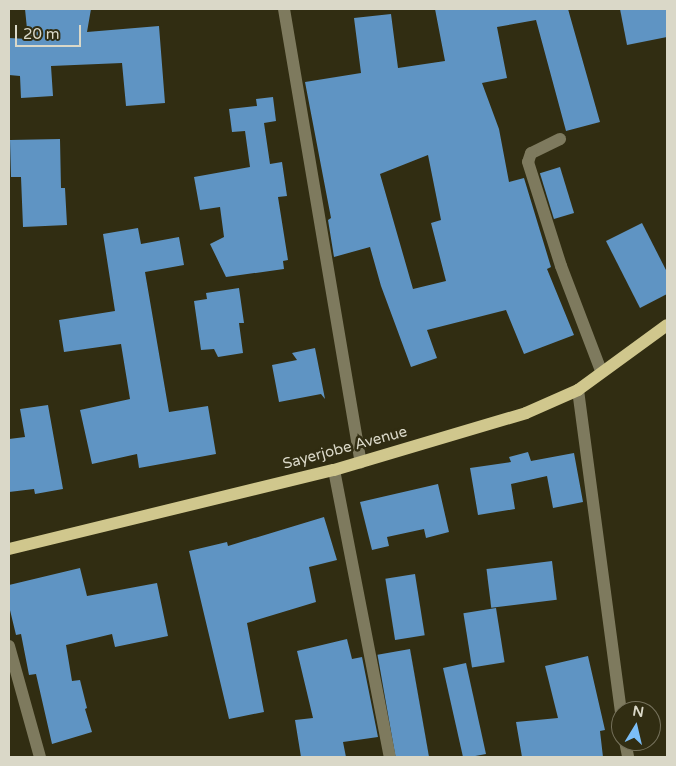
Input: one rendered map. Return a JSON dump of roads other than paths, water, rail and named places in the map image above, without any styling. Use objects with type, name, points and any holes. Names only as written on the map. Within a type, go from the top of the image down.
[{"type":"main road","name":"Sayerjobe Avenue","points":[[9,549],[361,463],[526,413],[578,390],[667,325]]},
{"type":"street","points":[[284,9],[361,463]]},
{"type":"street","points":[[560,139],[531,153],[528,162],[561,266],[602,371]]},
{"type":"street","points":[[578,390],[621,701]]},
{"type":"street","points":[[334,470],[390,757]]},
{"type":"street","points":[[9,646],[40,757]]}]
